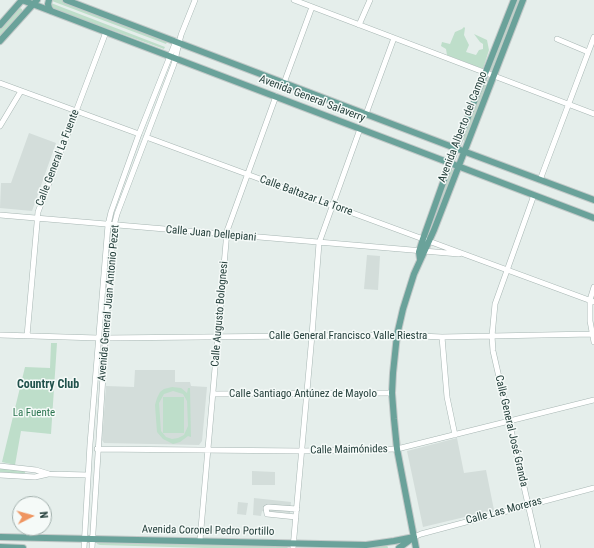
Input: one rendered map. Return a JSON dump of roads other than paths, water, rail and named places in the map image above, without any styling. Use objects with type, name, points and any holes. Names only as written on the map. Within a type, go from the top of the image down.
[{"type":"main road","name":"Avenida General Salaverry","points":[[22,0],[35,2],[51,11],[594,218]]},
{"type":"main road","points":[[0,25],[22,0]]},
{"type":"main road","points":[[49,0],[48,4],[51,11]]},
{"type":"main road","name":"Avenida General Salaverry","points":[[66,0],[594,200]]},
{"type":"main road","name":"Avenida Alberto del Campo","points":[[416,548],[397,449],[392,393],[397,335],[403,309],[422,252],[422,239],[455,148],[514,0]]},
{"type":"main road","name":"Avenida Alberto del Campo","points":[[422,252],[429,241],[465,152],[523,0]]},
{"type":"main road","points":[[0,41],[35,2]]},
{"type":"main road","name":"Avenida Coronel Pedro Portillo","points":[[2,537],[200,540],[294,545],[366,545],[414,537]]},
{"type":"main road","points":[[399,548],[414,537]]},
{"type":"main road","points":[[385,543],[388,543],[391,548]]},
{"type":"main road","points":[[0,547],[23,548]]},
{"type":"street","name":"Avenida General Juan Antonio Pezet","points":[[84,548],[98,338],[108,225],[111,212],[139,134],[195,0]]},
{"type":"street","points":[[294,0],[594,114]]},
{"type":"street","points":[[360,25],[370,0]]},
{"type":"street","points":[[284,83],[312,7]]},
{"type":"street","name":"Calle General La Fuente","points":[[27,336],[38,212],[106,32]]},
{"type":"street","points":[[540,180],[594,37]]},
{"type":"street","points":[[366,114],[394,38]]},
{"type":"street","points":[[557,39],[588,52]]},
{"type":"street","name":"Avenida General Juan Antonio Pezet","points":[[92,548],[97,449],[114,226],[117,214],[146,137],[172,57]]},
{"type":"street","points":[[0,83],[139,134]]},
{"type":"street","points":[[0,126],[21,91]]},
{"type":"street","name":"Calle Augusto Bolognesi","points":[[200,540],[226,235],[276,96]]},
{"type":"street","points":[[294,545],[319,243],[360,128]]},
{"type":"street","name":"Calle Baltazar La Torre","points":[[146,137],[592,301]]},
{"type":"street","name":"Calle General José Granda","points":[[534,195],[495,304],[492,336],[493,351],[538,548]]},
{"type":"street","name":"Calle Juan Dellepiani","points":[[0,215],[422,252]]},
{"type":"street","name":"Calle Baltazar La Torre","points":[[422,252],[466,255]]},
{"type":"street","points":[[594,287],[590,321],[594,342]]},
{"type":"street","name":"Calle General Francisco Valle Riestra","points":[[105,338],[312,335],[397,335],[442,337],[592,334]]},
{"type":"street","points":[[0,335],[98,338]]},
{"type":"street","points":[[442,337],[446,397],[455,435]]},
{"type":"street","name":"Calle Santiago Antúnez de Mayolo","points":[[213,394],[392,393]]},
{"type":"street","name":"Calle Maimónides","points":[[97,449],[302,451],[397,449],[594,400]]},
{"type":"street","points":[[0,466],[26,469],[49,474],[88,475]]},
{"type":"street","points":[[25,477],[27,474],[26,469]]},
{"type":"street","points":[[0,475],[35,477],[49,474]]},
{"type":"street","name":"Calle Las Moreras","points":[[414,537],[594,488]]},
{"type":"street","points":[[296,517],[267,514],[266,508],[297,509]]},
{"type":"street","points":[[2,537],[4,548]]},
{"type":"district","name":"Country Club","points":[[48,385]]},
{"type":"park label","name":"La Fuente","points":[[34,413]]}]
